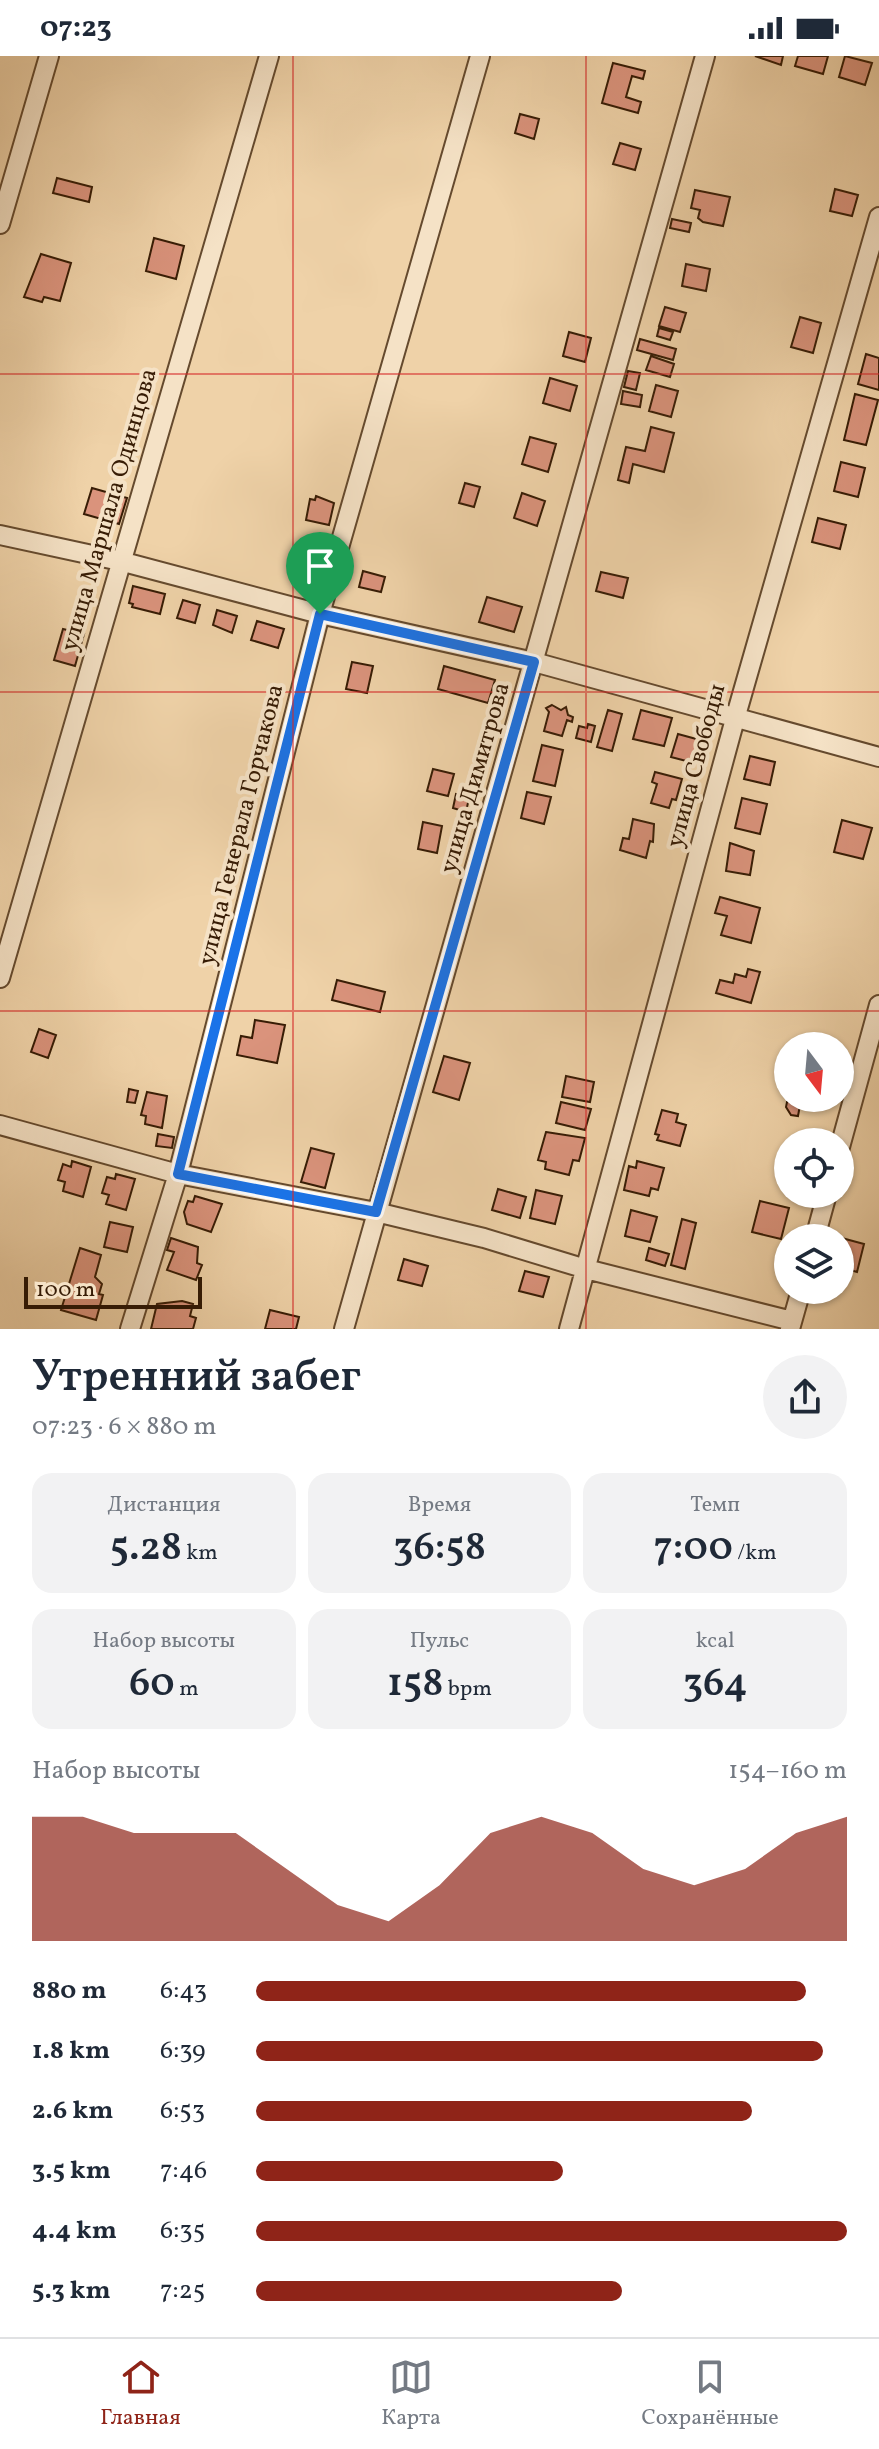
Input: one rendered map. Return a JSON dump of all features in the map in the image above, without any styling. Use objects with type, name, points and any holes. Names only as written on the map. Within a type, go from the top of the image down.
[{"type":"street","points":[[0,224],[49,56]]},
{"type":"street","name":"улица Маршала Одинцова","points":[[0,978],[269,56]]},
{"type":"street","name":"улица Генерала Горчакова","points":[[130,1329],[178,1174],[320,614],[480,56]]},
{"type":"street","name":"улица Димитрова","points":[[344,1329],[705,56]]},
{"type":"street","name":"улица Свободы","points":[[569,1329],[735,719],[879,217]]},
{"type":"street","points":[[0,535],[120,561],[320,614],[534,662],[879,757]]},
{"type":"street","points":[[845,1128],[879,1005]]},
{"type":"street","points":[[0,1125],[178,1174],[376,1212],[484,1238],[791,1325],[797,1304]]},
{"type":"building","points":[[755,56],[783,56],[781,65]]},
{"type":"building","points":[[798,56],[828,56],[823,74],[795,66]]},
{"type":"building","points":[[845,56],[872,63],[865,85],[839,77]]},
{"type":"building","points":[[613,63],[645,71],[643,79],[632,76],[626,97],[641,102],[638,113],[602,103]]},
{"type":"building","points":[[520,114],[539,119],[534,139],[515,133]]},
{"type":"building","points":[[620,143],[641,149],[635,170],[613,164]]},
{"type":"building","points":[[57,178],[92,187],[89,202],[53,193]]},
{"type":"building","points":[[835,189],[858,195],[852,216],[830,211]]},
{"type":"building","points":[[695,190],[730,197],[723,226],[698,218],[700,210],[691,208]]},
{"type":"building","points":[[672,219],[691,223],[689,232],[670,228]]},
{"type":"building","points":[[154,238],[184,246],[176,279],[146,271]]},
{"type":"building","points":[[41,254],[71,263],[60,301],[44,297],[42,302],[24,297]]},
{"type":"building","points":[[686,264],[710,269],[706,291],[682,286]]},
{"type":"building","points":[[665,307],[686,313],[680,332],[659,326]]},
{"type":"building","points":[[800,317],[821,323],[813,353],[791,347]]},
{"type":"building","points":[[659,328],[673,332],[670,340],[657,336]]},
{"type":"building","points":[[569,332],[591,338],[585,362],[563,356]]},
{"type":"building","points":[[640,339],[676,349],[673,360],[637,350]]},
{"type":"building","points":[[866,354],[879,358],[879,390],[858,384]]},
{"type":"building","points":[[651,356],[674,364],[670,377],[646,370]]},
{"type":"building","points":[[628,371],[640,373],[636,390],[624,387]]},
{"type":"building","points":[[550,378],[577,386],[570,411],[543,403]]},
{"type":"building","points":[[656,385],[678,391],[671,417],[649,411]]},
{"type":"building","points":[[623,391],[642,395],[640,407],[621,404]]},
{"type":"building","points":[[855,394],[878,400],[866,445],[844,440]]},
{"type":"building","points":[[651,427],[674,433],[664,472],[633,464],[629,483],[618,480],[626,447],[645,451]]},
{"type":"building","points":[[530,437],[556,444],[548,472],[522,464]]},
{"type":"building","points":[[841,462],[865,468],[858,497],[834,491]]},
{"type":"building","points":[[465,483],[480,487],[474,507],[459,503]]},
{"type":"building","points":[[92,488],[127,498],[119,524],[84,514]]},
{"type":"building","points":[[522,493],[545,501],[537,526],[514,518]]},
{"type":"building","points":[[316,496],[334,503],[329,525],[306,520],[310,499],[315,500]]},
{"type":"building","points":[[818,518],[846,525],[840,549],[812,542]]},
{"type":"building","points":[[363,571],[385,577],[381,592],[359,587]]},
{"type":"building","points":[[601,572],[628,578],[623,598],[596,591]]},
{"type":"building","points":[[133,586],[165,594],[160,614],[132,607],[133,604],[129,603]]},
{"type":"building","points":[[487,597],[522,607],[514,632],[479,622]]},
{"type":"building","points":[[183,600],[200,605],[195,623],[177,618]]},
{"type":"building","points":[[217,610],[237,616],[232,633],[213,625]]},
{"type":"building","points":[[257,621],[284,629],[278,648],[251,640]]},
{"type":"building","points":[[63,629],[84,634],[75,666],[54,660]]},
{"type":"building","points":[[352,662],[373,666],[367,693],[346,689]]},
{"type":"building","points":[[444,666],[495,680],[488,703],[438,689]]},
{"type":"building","points":[[552,705],[561,710],[566,707],[568,715],[573,717],[572,722],[567,720],[562,736],[544,731],[549,712],[546,708]]},
{"type":"building","points":[[608,710],[622,714],[612,751],[597,747]]},
{"type":"building","points":[[641,710],[672,718],[664,746],[633,739]]},
{"type":"building","points":[[588,724],[595,726],[591,742],[576,738],[579,726],[587,728]]},
{"type":"building","points":[[678,734],[700,740],[694,763],[671,757]]},
{"type":"building","points":[[542,745],[563,750],[555,786],[533,781]]},
{"type":"building","points":[[750,756],[775,762],[770,785],[744,779]]},
{"type":"building","points":[[433,769],[454,774],[448,796],[427,791]]},
{"type":"building","points":[[655,772],[682,779],[676,800],[672,799],[669,808],[651,803],[657,784],[652,782]]},
{"type":"building","points":[[527,792],[551,797],[544,824],[521,818]]},
{"type":"building","points":[[456,794],[469,798],[466,812],[453,808]]},
{"type":"building","points":[[742,798],[767,804],[760,834],[735,828]]},
{"type":"building","points":[[633,819],[654,824],[653,842],[650,841],[646,858],[620,850],[623,838],[629,839]]},
{"type":"building","points":[[842,820],[872,828],[863,859],[834,852]]},
{"type":"building","points":[[423,822],[442,826],[437,853],[418,849]]},
{"type":"building","points":[[730,843],[754,851],[750,875],[726,871]]},
{"type":"building","points":[[720,897],[760,908],[751,943],[721,935],[727,916],[715,913]]},
{"type":"building","points":[[748,969],[760,972],[751,1003],[716,993],[720,980],[733,983],[735,974],[746,977]]},
{"type":"building","points":[[337,980],[385,992],[380,1012],[332,1000]]},
{"type":"building","points":[[255,1020],[285,1025],[277,1063],[237,1055],[241,1036],[252,1038]]},
{"type":"building","points":[[39,1029],[56,1035],[48,1058],[31,1052]]},
{"type":"building","points":[[444,1056],[470,1063],[459,1100],[433,1092]]},
{"type":"building","points":[[566,1076],[594,1082],[590,1102],[562,1097]]},
{"type":"building","points":[[129,1089],[138,1091],[135,1103],[127,1102]]},
{"type":"building","points":[[147,1092],[167,1096],[162,1128],[145,1124],[146,1116],[141,1115]]},
{"type":"building","points":[[561,1102],[591,1109],[585,1130],[556,1123]]},
{"type":"building","points":[[662,1110],[678,1114],[676,1122],[686,1125],[680,1146],[657,1140],[659,1135],[655,1134]]},
{"type":"building","points":[[546,1132],[585,1138],[579,1161],[573,1160],[569,1175],[545,1169],[546,1162],[538,1160]]},
{"type":"building","points":[[158,1134],[174,1137],[172,1148],[156,1146]]},
{"type":"building","points":[[311,1148],[334,1154],[325,1188],[301,1182]]},
{"type":"building","points":[[72,1161],[91,1167],[83,1197],[63,1191],[65,1182],[58,1180],[63,1164],[71,1167]]},
{"type":"building","points":[[637,1161],[664,1168],[658,1190],[651,1188],[649,1196],[624,1190],[629,1166],[636,1168]]},
{"type":"building","points":[[116,1174],[135,1179],[126,1210],[106,1204],[109,1195],[102,1193],[107,1177],[115,1179]]},
{"type":"building","points":[[498,1189],[526,1197],[520,1218],[492,1210]]},
{"type":"building","points":[[536,1190],[562,1196],[555,1224],[530,1218]]},
{"type":"building","points":[[195,1196],[222,1204],[211,1232],[187,1224],[184,1212],[188,1201],[193,1202]]},
{"type":"building","points":[[760,1201],[774,1204],[774,1208],[789,1208],[785,1224],[774,1224],[774,1237],[752,1232]]},
{"type":"building","points":[[631,1210],[657,1217],[650,1242],[625,1236]]},
{"type":"building","points":[[682,1219],[696,1223],[685,1269],[671,1265]]},
{"type":"building","points":[[110,1222],[133,1227],[127,1252],[104,1247]]},
{"type":"building","points":[[171,1238],[198,1247],[197,1263],[202,1265],[196,1280],[167,1270],[174,1252],[167,1250]]},
{"type":"building","points":[[854,1241],[864,1244],[857,1272],[854,1271]]},
{"type":"building","points":[[80,1248],[101,1255],[95,1277],[102,1284],[99,1294],[103,1295],[96,1320],[61,1310]]},
{"type":"building","points":[[649,1248],[669,1254],[665,1266],[646,1260]]},
{"type":"building","points":[[404,1259],[428,1266],[422,1286],[398,1280]]},
{"type":"building","points":[[525,1271],[549,1277],[543,1297],[519,1291]]},
{"type":"building","points":[[182,1301],[193,1304],[190,1316],[196,1318],[193,1329],[151,1329],[157,1304]]},
{"type":"building","points":[[270,1310],[299,1317],[296,1329],[265,1329]]},
{"type":"route","points":[[320,614],[534,662],[376,1212],[178,1174],[320,614]]}]
